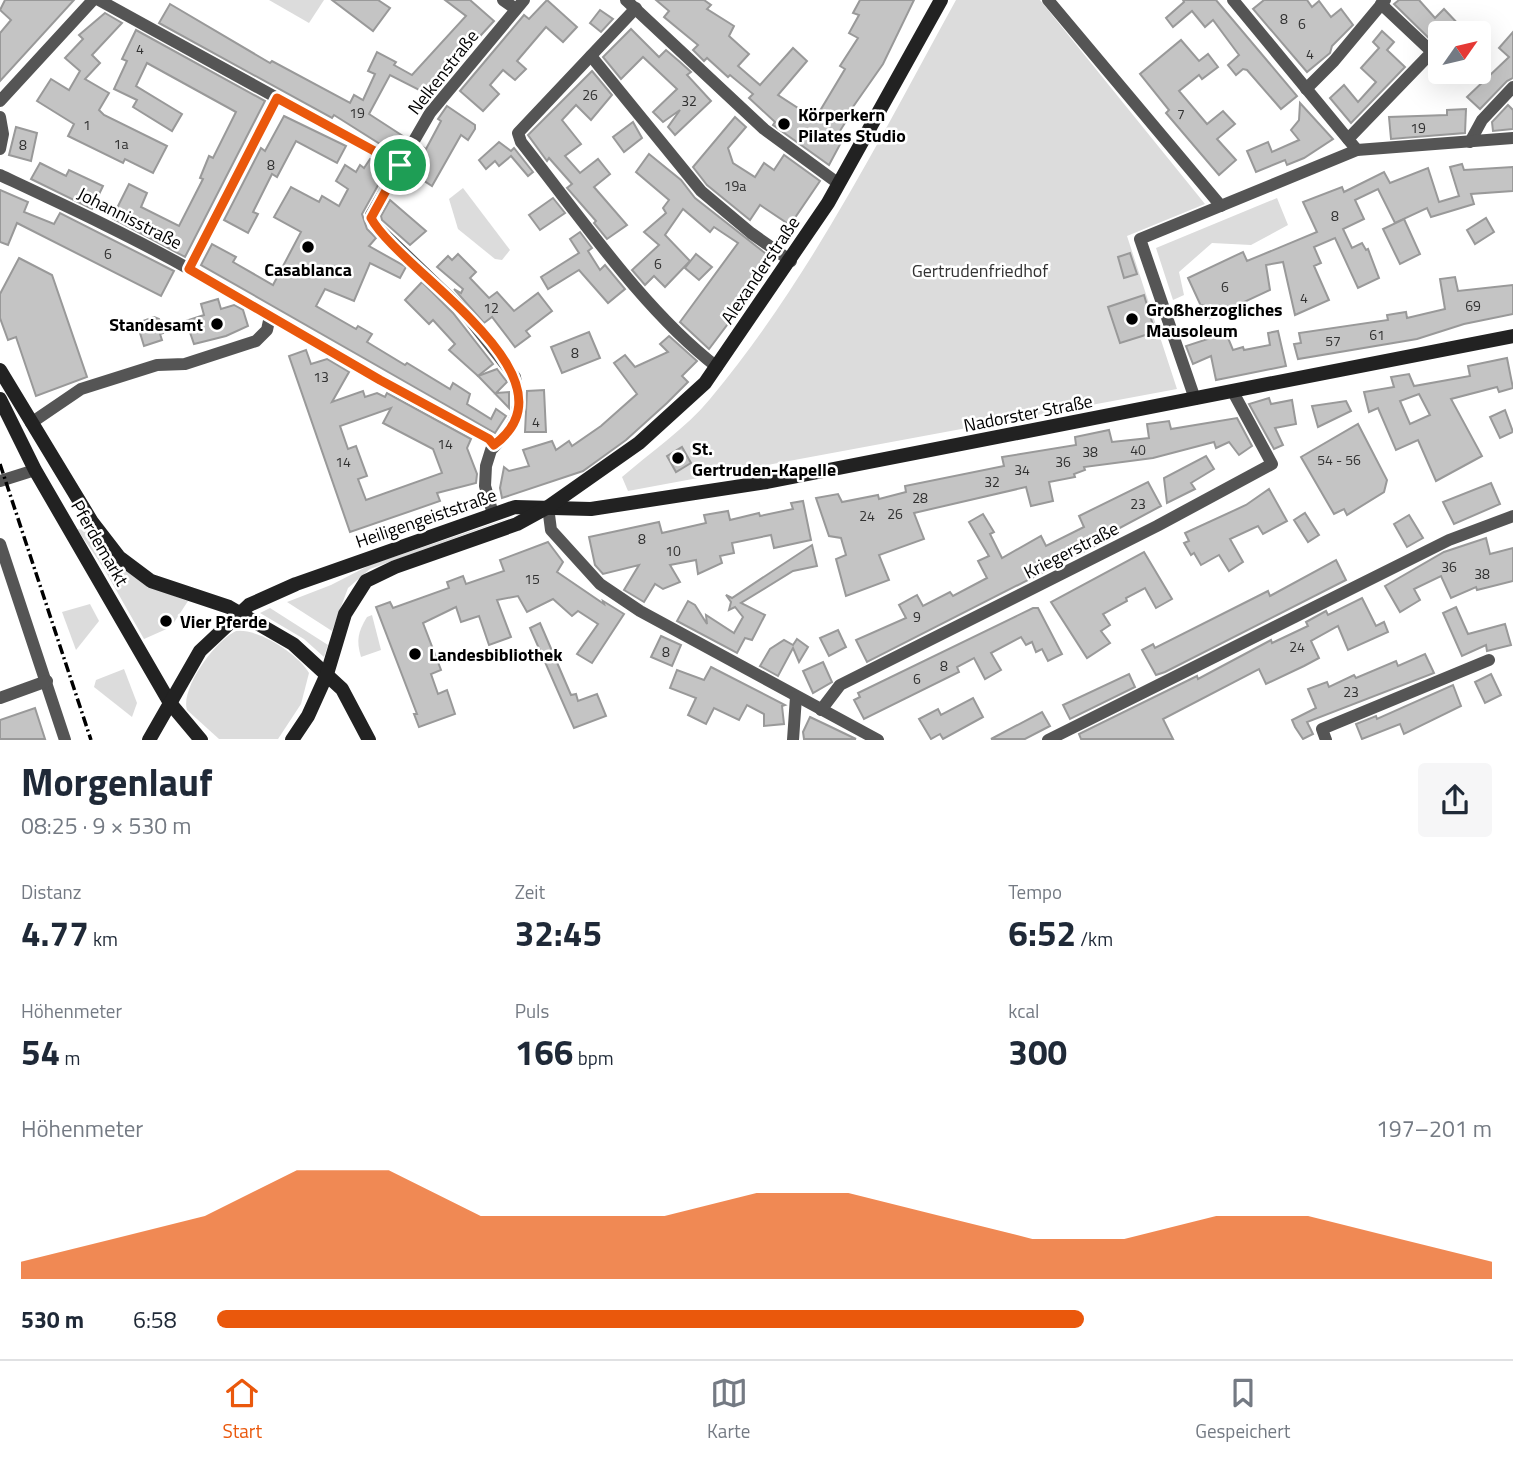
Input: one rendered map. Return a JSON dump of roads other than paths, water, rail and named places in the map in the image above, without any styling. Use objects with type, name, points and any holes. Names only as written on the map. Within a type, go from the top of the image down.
[{"type":"street","points":[[0,101],[93,0]]},
{"type":"street","points":[[99,0],[400,165]]},
{"type":"street","points":[[503,0],[520,5]]},
{"type":"street","name":"Alexanderstraße","points":[[548,507],[639,443],[687,401],[711,363],[791,261],[839,184],[941,0]]},
{"type":"street","points":[[1048,0],[1220,206]]},
{"type":"street","points":[[1233,0],[1352,144]]},
{"type":"street","points":[[1195,399],[1140,239],[1220,206],[1352,144],[1432,52],[1383,2],[1334,61],[1306,89]]},
{"type":"street","points":[[711,363],[604,247],[521,142],[518,133],[523,125],[591,57],[631,4],[764,129],[839,184]]},
{"type":"street","name":"Nelkenstraße","points":[[493,514],[485,473],[489,454],[494,445],[509,431],[517,414],[519,398],[515,377],[460,307],[371,218],[441,97],[520,5]]},
{"type":"street","points":[[591,57],[701,191],[751,233],[791,261]]},
{"type":"street","points":[[1470,142],[1482,120],[1513,88]]},
{"type":"street","points":[[189,269],[277,98]]},
{"type":"street","points":[[0,117],[3,134],[0,149]]},
{"type":"street","points":[[1352,144],[1470,142],[1513,138]]},
{"type":"street","name":"Johannisstraße","points":[[0,175],[45,194],[189,269],[489,439],[494,445]]},
{"type":"street","points":[[31,423],[81,390],[157,365],[185,364],[256,341],[267,330],[270,316]]},
{"type":"street","name":"Nadorster Straße","points":[[548,507],[591,509],[767,482],[1513,336]]},
{"type":"street","name":"Pferdemarkt","points":[[0,370],[92,522],[112,550],[143,576],[239,613],[293,644],[327,674],[351,702],[369,740]]},
{"type":"street","name":"Kriegerstraße","points":[[821,710],[840,685],[1157,526],[1272,464],[1233,392]]},
{"type":"street","name":"Pferdemarkt","points":[[0,399],[35,470],[170,703],[201,740]]},
{"type":"street","points":[[0,481],[35,470]]},
{"type":"street","name":"Heiligengeiststraße","points":[[239,613],[277,591],[493,514],[515,507],[548,507]]},
{"type":"street","points":[[548,507],[551,530],[600,584],[640,611],[878,740]]},
{"type":"street","name":"Heiligengeiststraße","points":[[327,674],[345,614],[352,599],[366,581],[386,570],[517,524],[548,507]]},
{"type":"street","points":[[61,515],[81,527],[92,522]]},
{"type":"street","points":[[1048,740],[1435,546],[1485,524],[1513,516]]},
{"type":"street","points":[[0,544],[65,740]]},
{"type":"street","points":[[149,740],[200,651],[239,613]]},
{"type":"street","points":[[1326,740],[1322,729],[1489,660]]},
{"type":"street","points":[[292,740],[308,716],[327,674]]},
{"type":"street","points":[[0,698],[47,681]]},
{"type":"street","points":[[793,740],[796,697]]},
{"type":"railway","points":[[0,464],[91,740]]},
{"type":"place","name":"Körperkern Pilates Studio","points":[[784,124]]},
{"type":"place","name":"Casablanca","points":[[308,247]]},
{"type":"place","name":"Großherzogliches Mausoleum","points":[[1132,319]]},
{"type":"place","name":"Standesamt","points":[[217,324]]},
{"type":"place","name":"St. Gertruden-Kapelle","points":[[678,458]]},
{"type":"place","name":"Vier Pferde","points":[[166,621]]},
{"type":"place","name":"Landesbibliothek","points":[[415,654]]},
{"type":"park label","name":"Gertrudenfriedhof","points":[[980,270]]}]
